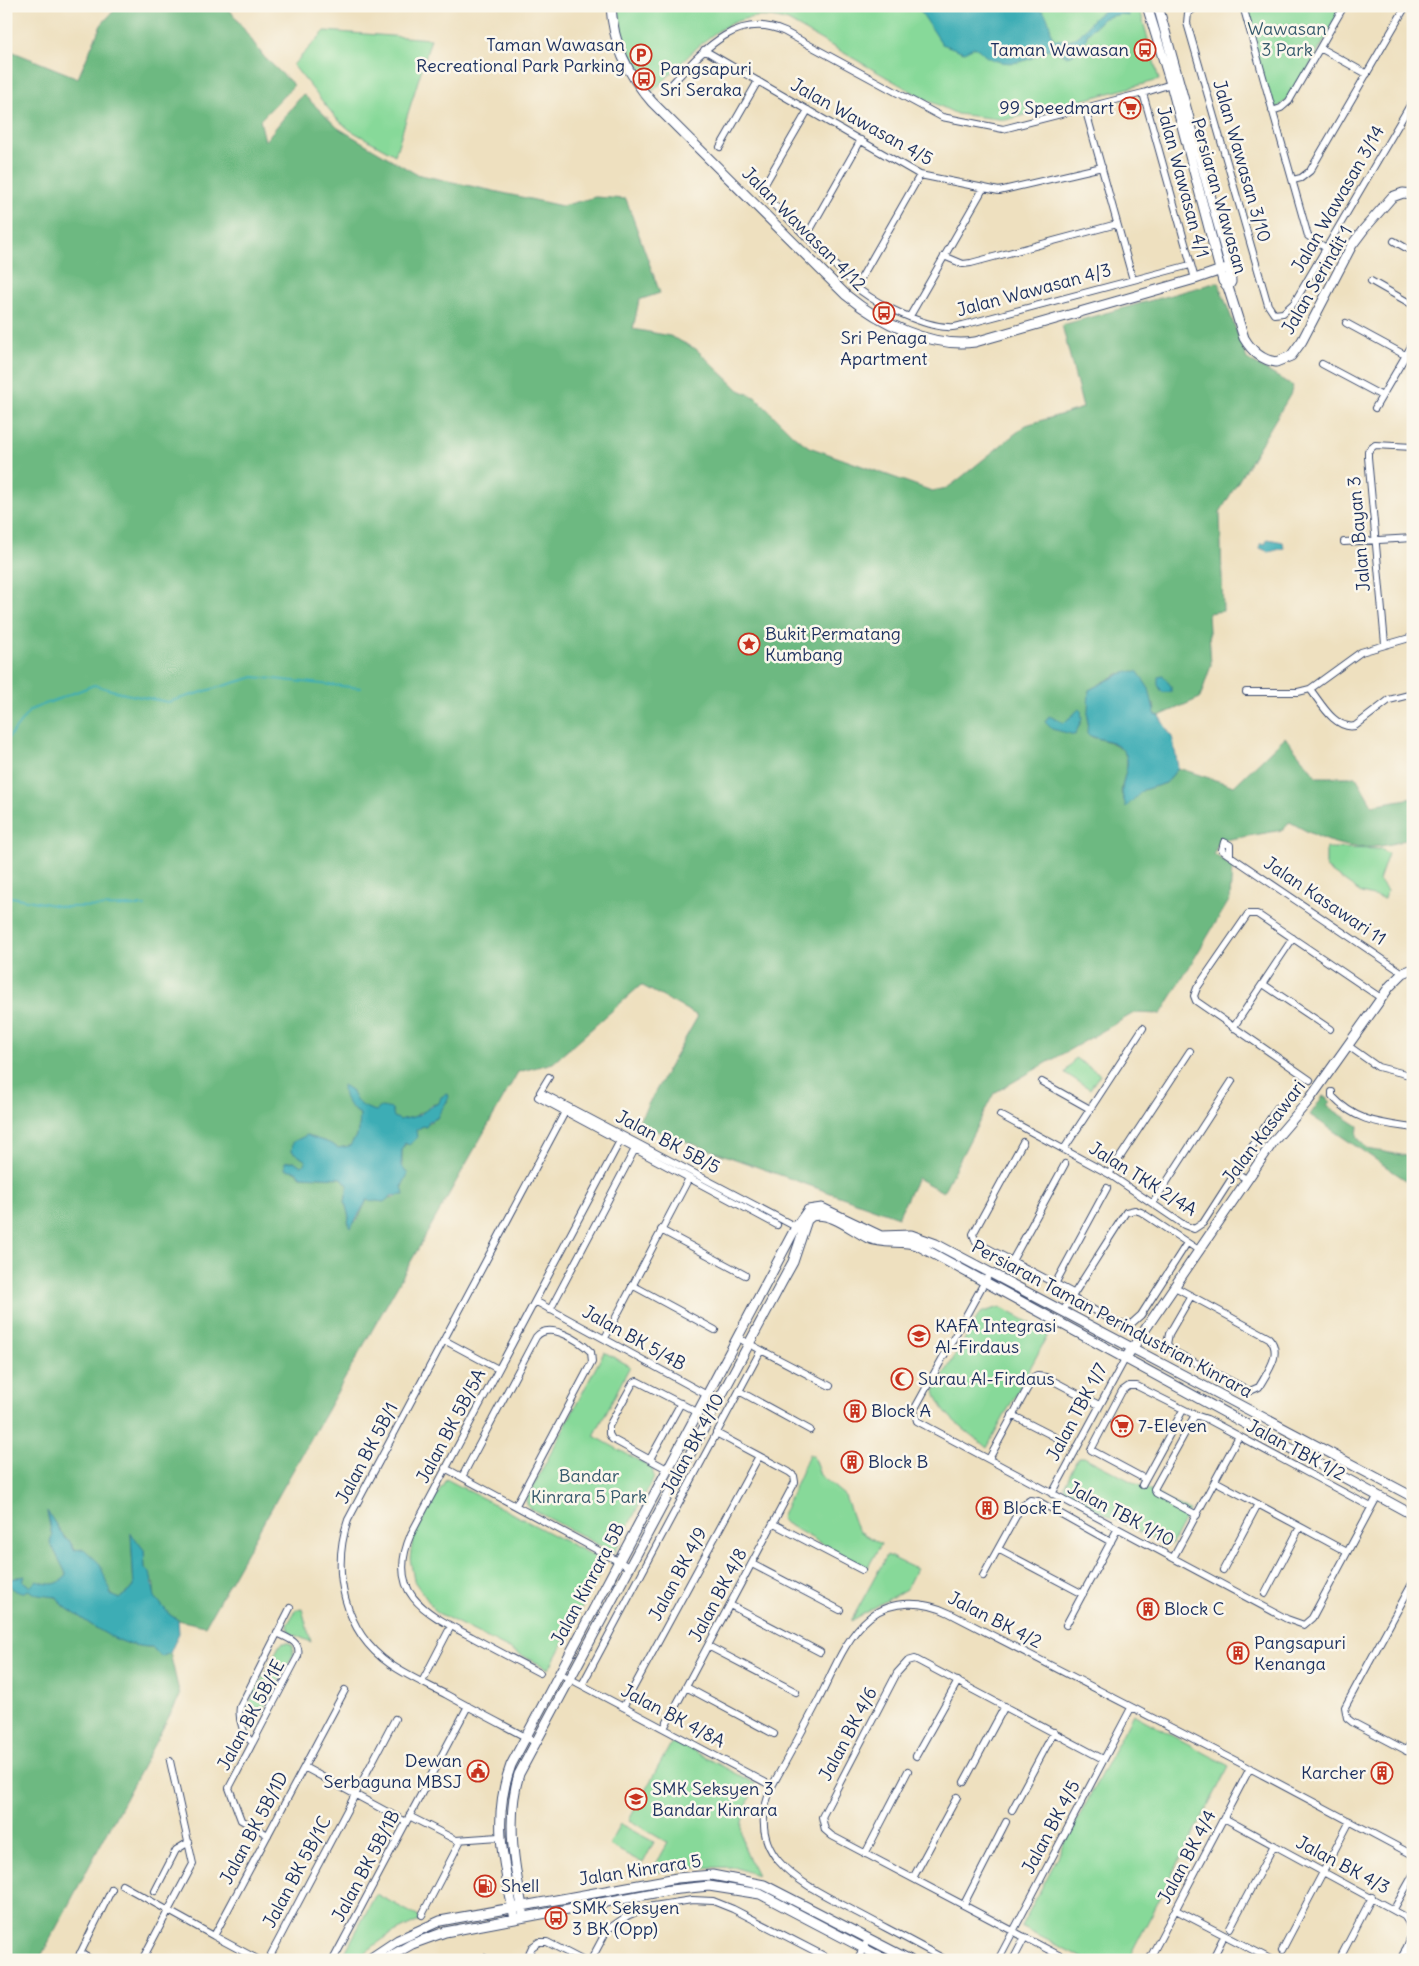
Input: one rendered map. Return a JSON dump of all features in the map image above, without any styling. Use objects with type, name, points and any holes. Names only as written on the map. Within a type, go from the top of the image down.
[{"type":"street","name":"Jalan Wawasan 4/12","points":[[611,6],[616,42],[635,83],[846,295],[879,318],[925,337],[963,343],[1057,319],[1230,267]]},
{"type":"street","name":"Persiaran Wawasan","points":[[1149,6],[1152,21],[1175,83],[1230,267],[1231,282],[1228,287]]},
{"type":"street","name":"Persiaran Wawasan","points":[[1158,6],[1220,271],[1228,287]]},
{"type":"street","points":[[1162,19],[1165,6]]},
{"type":"street","name":"Jalan Wawasan 3/10","points":[[1198,6],[1188,13],[1187,23],[1268,306],[1270,310],[1278,315],[1287,311]]},
{"type":"street","points":[[1243,6],[1308,236],[1326,248]]},
{"type":"street","points":[[1272,111],[1281,108],[1289,101],[1344,6]]},
{"type":"street","points":[[1293,180],[1301,178],[1310,171],[1406,6]]},
{"type":"street","points":[[670,86],[704,50],[727,33],[745,28],[770,26],[786,32],[948,120],[1010,128],[1175,83]]},
{"type":"street","points":[[1320,48],[1367,74]]},
{"type":"street","name":"Jalan Wawasan 4/5","points":[[704,50],[920,175],[982,190],[999,191],[1016,189],[1102,167]]},
{"type":"street","points":[[720,147],[758,81]]},
{"type":"street","name":"Jalan Wawasan 4/1","points":[[1143,93],[1195,279]]},
{"type":"street","name":"Jalan Wawasan 3/14","points":[[1287,311],[1413,100]]},
{"type":"street","points":[[1086,108],[1133,280]]},
{"type":"street","name":"Jalan Wawasan 4/3","points":[[808,110],[762,189],[766,198],[856,287],[875,301],[910,316],[950,328],[1190,265]]},
{"type":"street","points":[[806,237],[861,140]]},
{"type":"street","points":[[856,287],[920,175]]},
{"type":"street","points":[[910,316],[982,190]]},
{"type":"street","name":"Jalan Serindit 1","points":[[1228,287],[1248,345],[1268,361],[1283,360],[1291,356],[1302,341],[1352,245],[1392,197],[1404,193],[1413,194]]},
{"type":"street","points":[[944,256],[963,264],[971,263],[1117,224]]},
{"type":"street","points":[[1394,241],[1413,252]]},
{"type":"street","points":[[1371,281],[1413,305]]},
{"type":"street","points":[[1346,323],[1405,355]]},
{"type":"street","points":[[1375,408],[1413,343]]},
{"type":"street","points":[[1322,364],[1382,396]]},
{"type":"street","name":"Jalan Bayan 3","points":[[1385,644],[1374,541],[1368,452],[1375,445],[1413,447]]},
{"type":"street","points":[[1344,542],[1413,538]]},
{"type":"street","points":[[1246,692],[1298,692],[1310,689],[1361,652],[1413,637]]},
{"type":"street","points":[[1310,689],[1337,722],[1349,728],[1355,726],[1389,700],[1413,694]]},
{"type":"street","name":"Jalan Kasawari 11","points":[[1230,855],[1403,973]]},
{"type":"street","points":[[1310,1080],[1233,1028],[1196,1001],[1194,996],[1197,988],[1248,914],[1257,914],[1380,998]]},
{"type":"street","points":[[1233,1028],[1293,938]]},
{"type":"street","name":"Jalan Kasawari","points":[[1133,1348],[1273,1142],[1309,1100],[1380,998],[1403,973],[1413,969]]},
{"type":"street","points":[[1263,984],[1330,1029]]},
{"type":"street","points":[[1064,1149],[1143,1028]]},
{"type":"street","points":[[1347,1045],[1378,1067],[1413,1076]]},
{"type":"street","points":[[1110,1174],[1190,1051]]},
{"type":"street","name":"Jalan BK 5B/5","points":[[549,1076],[540,1092],[799,1229]]},
{"type":"street","points":[[1153,1203],[1232,1081]]},
{"type":"street","points":[[1042,1082],[1090,1109]]},
{"type":"street","points":[[1332,1092],[1332,1096],[1336,1100],[1364,1120],[1413,1128]]},
{"type":"street","name":"Jalan BK 5B/5","points":[[538,1097],[777,1225]]},
{"type":"street","name":"Jalan TKK 2/4A","points":[[1000,1115],[1110,1174],[1189,1228],[1194,1229],[1203,1223],[1277,1108]]},
{"type":"street","name":"Jalan BK 5B/1","points":[[535,1742],[422,1682],[390,1664],[378,1654],[358,1632],[342,1589],[340,1564],[344,1532],[348,1520],[565,1112]]},
{"type":"street","name":"Jalan BK 5B/5A","points":[[540,1673],[428,1613],[412,1596],[407,1587],[402,1560],[411,1534],[445,1468],[620,1141]]},
{"type":"street","points":[[1023,1142],[973,1234],[976,1242],[1055,1284],[1117,1323],[1130,1324],[1141,1316],[1187,1243]]},
{"type":"street","points":[[550,1310],[636,1149]]},
{"type":"street","points":[[1012,1261],[1065,1164]]},
{"type":"street","points":[[1235,1172],[1248,1180]]},
{"type":"street","points":[[605,1338],[689,1178]]},
{"type":"street","points":[[1055,1284],[1107,1188]]},
{"type":"street","name":"Persiaran Taman Perindustrian Kinrara","points":[[799,1229],[808,1210],[822,1208],[881,1236],[918,1236],[990,1272],[1413,1497]]},
{"type":"street","points":[[1063,1311],[1126,1212],[1135,1210],[1141,1212],[1200,1251]]},
{"type":"street","name":"Persiaran Taman Perindustrian Kinrara","points":[[799,1229],[812,1216],[825,1215],[871,1239],[881,1242],[906,1241],[917,1246],[1413,1515]]},
{"type":"street","name":"Jalan Kinrara 5B","points":[[519,1918],[517,1908],[509,1892],[499,1837],[506,1777],[525,1736],[706,1395],[799,1229]]},
{"type":"street","name":"Jalan Kinrara 5B","points":[[517,1908],[519,1891],[511,1840],[512,1807],[519,1774],[793,1262],[799,1229]]},
{"type":"street","points":[[662,1230],[745,1275]]},
{"type":"street","name":"Jalan TBK 1/10","points":[[990,1272],[914,1410],[914,1416],[917,1421],[1287,1620],[1304,1624],[1312,1618],[1347,1552]]},
{"type":"street","points":[[632,1285],[715,1330]]},
{"type":"street","points":[[1175,1287],[1269,1338],[1276,1345],[1276,1354],[1259,1387],[1250,1391],[1173,1351],[1167,1344],[1169,1334],[1191,1296]]},
{"type":"street","name":"Jalan BK 5/4B","points":[[535,1301],[718,1401]]},
{"type":"street","points":[[462,1477],[536,1337],[543,1330],[548,1329],[569,1338],[591,1352],[592,1362],[516,1505]]},
{"type":"street","points":[[738,1338],[830,1386]]},
{"type":"street","points":[[444,1340],[498,1369]]},
{"type":"street","name":"Jalan TBK 1/7","points":[[1052,1494],[1124,1359],[1133,1348]]},
{"type":"street","name":"Jalan BK 4/10","points":[[582,1685],[761,1350]]},
{"type":"street","points":[[989,1460],[1030,1381],[1037,1376],[1046,1378],[1099,1405]]},
{"type":"street","points":[[667,1469],[610,1437],[609,1426],[633,1383],[637,1381],[697,1412]]},
{"type":"street","name":"Jalan TBK 1/2","points":[[1091,1450],[1122,1391],[1129,1386],[1137,1386],[1183,1410],[1207,1419],[1371,1508]]},
{"type":"street","points":[[739,1391],[810,1430]]},
{"type":"street","points":[[650,1459],[681,1403]]},
{"type":"street","points":[[1079,1444],[1143,1482],[1183,1410]]},
{"type":"street","points":[[1012,1415],[1064,1441]]},
{"type":"street","points":[[1195,1415],[1154,1489],[1156,1493],[1196,1515]]},
{"type":"street","points":[[716,1433],[759,1456]]},
{"type":"street","points":[[1173,1558],[1239,1436]]},
{"type":"street","name":"Jalan BK 4/8","points":[[664,1728],[794,1486],[794,1476],[759,1456]]},
{"type":"street","name":"Jalan BK 4/9","points":[[624,1707],[759,1456]]},
{"type":"street","points":[[445,1468],[629,1567]]},
{"type":"street","points":[[1215,1481],[1347,1552],[1378,1496]]},
{"type":"street","points":[[983,1576],[1024,1504],[1030,1500],[1038,1501],[1111,1542]]},
{"type":"street","points":[[1223,1570],[1258,1504]]},
{"type":"street","points":[[774,1524],[862,1570]]},
{"type":"street","points":[[1265,1594],[1300,1527]]},
{"type":"street","points":[[1066,1625],[1117,1530]]},
{"type":"street","points":[[998,1549],[1083,1594]]},
{"type":"street","points":[[752,1564],[840,1610]]},
{"type":"street","points":[[1413,1582],[1347,1700],[1345,1713],[1352,1722],[1413,1754]]},
{"type":"street","name":"Jalan BK 4/2","points":[[946,1960],[804,1884],[787,1871],[775,1855],[766,1835],[764,1824],[766,1800],[772,1786],[855,1633],[870,1617],[880,1610],[903,1603],[939,1608],[1250,1768],[1413,1855]]},
{"type":"street","points":[[730,1605],[820,1652]]},
{"type":"street","points":[[252,1742],[246,1736],[240,1707],[290,1608]]},
{"type":"street","points":[[422,1682],[451,1626]]},
{"type":"street","name":"Jalan BK 5B/1E","points":[[268,1835],[241,1820],[229,1788],[298,1656],[299,1651],[296,1643],[278,1633]]},
{"type":"street","points":[[708,1646],[796,1692]]},
{"type":"street","name":"Jalan BK 4/6","points":[[1068,1960],[828,1834],[822,1824],[822,1817],[897,1673],[908,1661],[915,1659],[1103,1759]]},
{"type":"street","name":"Jalan BK 4/8A","points":[[559,1673],[772,1786]]},
{"type":"street","points":[[916,1756],[958,1681]]},
{"type":"street","points":[[686,1687],[774,1734]]},
{"type":"street","name":"Jalan BK 5B/1D","points":[[214,1936],[345,1690]]},
{"type":"street","name":"Jalan BK 5B/1B","points":[[333,1960],[468,1706]]},
{"type":"street","points":[[964,1782],[1005,1706]]},
{"type":"street","name":"Jalan BK 4/5","points":[[998,1960],[1131,1708]]},
{"type":"street","name":"Jalan BK 5B/1C","points":[[268,1960],[396,1719]]},
{"type":"street","points":[[1012,1810],[1054,1732]]},
{"type":"street","points":[[1406,1751],[1413,1739]]},
{"type":"street","points":[[142,1960],[193,1864],[170,1761]]},
{"type":"street","points":[[304,1767],[356,1795],[451,1838],[461,1840],[499,1837]]},
{"type":"street","name":"Jalan BK 4/4","points":[[1149,1960],[1250,1768]]},
{"type":"street","points":[[865,1854],[908,1771]]},
{"type":"street","points":[[914,1878],[957,1797]]},
{"type":"street","name":"Jalan BK 4/3","points":[[1224,1818],[1404,1916],[1411,1929],[1411,1936],[1400,1960]]},
{"type":"street","points":[[1282,1950],[1350,1821]]},
{"type":"street","points":[[964,1904],[1006,1822]]},
{"type":"street","points":[[422,1915],[461,1840]]},
{"type":"street","points":[[155,1891],[176,1850],[189,1842]]},
{"type":"street","points":[[1230,1928],[1274,1845]]},
{"type":"street","points":[[1394,1909],[1413,1874]]},
{"type":"street","name":"Jalan Kinrara 5","points":[[368,1960],[398,1940],[440,1921],[677,1878],[712,1875],[764,1885],[910,1960]]},
{"type":"street","points":[[122,1885],[258,1960]]},
{"type":"street","name":"Jalan Kinrara 5","points":[[384,1960],[430,1937],[519,1918],[670,1890],[709,1886],[760,1894],[886,1960]]},
{"type":"street","points":[[92,1960],[78,1956],[112,1889]]},
{"type":"street","points":[[519,1891],[529,1900],[541,1903]]},
{"type":"street","points":[[493,1912],[503,1903],[509,1892]]},
{"type":"street","points":[[1339,1960],[1372,1898]]},
{"type":"street","points":[[591,1960],[607,1930],[627,1916],[647,1907],[692,1900],[713,1901],[733,1909],[832,1960]]},
{"type":"street","points":[[1176,1910],[1272,1960]]},
{"type":"street","points":[[1014,1960],[1026,1937]]},
{"type":"street","points":[[857,1960],[869,1938]]},
{"type":"street","points":[[1212,1960],[1222,1940]]},
{"type":"street","points":[[526,1960],[532,1947],[539,1942],[547,1942],[582,1960]]},
{"type":"street","points":[[1406,1950],[1413,1954]]},
{"type":"green space","points":[[118,6],[227,6],[264,57],[294,85],[260,120],[265,141],[303,94],[338,128],[416,174],[562,206],[595,197],[626,199],[660,293],[639,300],[633,329],[670,336],[696,349],[739,390],[755,397],[794,436],[809,447],[932,491],[947,488],[1026,425],[1083,408],[1062,325],[1218,282],[1247,359],[1293,386],[1290,395],[1220,512],[1223,611],[1208,613],[1211,665],[1200,698],[1159,716],[1155,714],[1154,704],[1120,673],[1089,690],[1092,737],[1115,745],[1124,753],[1127,759],[1127,766],[1121,790],[1127,806],[1143,790],[1166,783],[1178,768],[1234,786],[1285,737],[1317,777],[1356,777],[1372,805],[1413,798],[1413,837],[1379,846],[1350,846],[1321,838],[1290,822],[1283,830],[1219,841],[1214,854],[1232,867],[1230,899],[1161,1014],[1134,1013],[994,1093],[943,1192],[917,1178],[898,1217],[637,1124],[698,1016],[641,985],[553,1063],[518,1072],[205,1626],[178,1620],[170,1615],[154,1597],[154,1584],[145,1570],[144,1550],[131,1534],[134,1587],[119,1599],[112,1595],[108,1587],[69,1540],[66,1539],[47,1512],[52,1536],[50,1542],[67,1575],[60,1582],[49,1584],[36,1582],[30,1587],[23,1581],[24,1577],[16,1577],[34,1592],[57,1597],[62,1605],[104,1633],[127,1643],[152,1647],[162,1656],[170,1653],[180,1696],[39,1960],[6,1960],[6,49],[78,78],[101,25]],"holes":[[[351,1090],[354,1099],[365,1108],[400,1120],[414,1117],[426,1111],[431,1105],[448,1101],[441,1107],[437,1118],[416,1130],[402,1149],[402,1186],[397,1197],[367,1200],[357,1221],[348,1224],[349,1217],[345,1202],[348,1185],[342,1178],[301,1176],[285,1162],[294,1161],[301,1166],[305,1164],[306,1161],[292,1151],[307,1135],[330,1143],[338,1148],[350,1146],[359,1131],[360,1114],[351,1108]]]},
{"type":"green space","points":[[617,6],[1139,6],[1159,80],[1006,120],[957,114],[923,98],[788,21],[766,17],[746,18],[712,35],[653,91],[627,49]]},
{"type":"green space","name":"Wawasan 3 Park","points":[[1243,6],[1344,6],[1292,97],[1272,111]]},
{"type":"green space","points":[[325,31],[431,39],[395,155],[350,130],[336,118],[293,65]]},
{"type":"green space","points":[[1326,848],[1383,849],[1388,854],[1379,880],[1387,891],[1385,899],[1361,893],[1326,868]]},
{"type":"green space","points":[[1075,1058],[1100,1074],[1090,1089],[1065,1073]]},
{"type":"green space","points":[[1323,1096],[1330,1101],[1327,1106],[1358,1126],[1357,1137],[1367,1149],[1413,1157],[1413,1185],[1310,1115]]},
{"type":"green space","points":[[1000,1307],[1049,1333],[987,1448],[949,1416],[938,1399],[935,1390],[980,1313]]},
{"type":"green space","name":"Bandar Kinrara 5 Park","points":[[604,1352],[630,1366],[594,1436],[652,1468],[654,1477],[615,1551],[610,1551],[528,1507],[526,1500]]},
{"type":"green space","points":[[809,1454],[813,1456],[820,1475],[845,1496],[859,1531],[881,1544],[867,1569],[785,1523],[781,1518]]},
{"type":"green space","points":[[1078,1457],[1084,1457],[1189,1511],[1172,1544],[1165,1546],[1066,1494],[1064,1487]]},
{"type":"green space","points":[[446,1479],[601,1560],[604,1566],[549,1669],[436,1612],[414,1581],[410,1558],[413,1538]]},
{"type":"green space","points":[[887,1555],[916,1569],[906,1589],[851,1621]]},
{"type":"green space","points":[[302,1609],[311,1642],[290,1633],[287,1625],[296,1610]]},
{"type":"green space","points":[[283,1643],[289,1643],[293,1646],[293,1655],[252,1732],[246,1717],[247,1708],[279,1646]]},
{"type":"green space","points":[[1133,1714],[1229,1766],[1128,1960],[1087,1960],[1021,1927]]},
{"type":"green space","points":[[673,1740],[756,1784],[742,1820],[742,1839],[757,1875],[734,1867],[684,1868],[657,1872],[656,1864],[668,1843],[629,1820]]},
{"type":"green space","points":[[620,1824],[654,1842],[643,1863],[609,1845]]},
{"type":"green space","points":[[376,1894],[423,1919],[386,1937],[355,1960],[341,1960]]},
{"type":"water","points":[[917,6],[945,6],[949,9],[954,6],[1035,6],[1046,15],[1052,36],[1056,40],[1076,37],[1096,16],[1108,9],[1126,7],[1129,16],[1121,14],[1104,18],[1088,33],[1083,48],[1068,56],[1048,49],[1026,60],[1011,63],[987,57],[974,47],[964,52],[942,44]]},
{"type":"water","points":[[1268,539],[1283,542],[1284,548],[1269,552],[1260,548],[1260,544],[1265,544]]},
{"type":"water","points":[[1133,671],[1138,672],[1149,689],[1155,714],[1159,716],[1173,739],[1178,768],[1166,783],[1143,790],[1126,807],[1122,792],[1127,758],[1116,744],[1087,734],[1089,690],[1120,674]]},
{"type":"water","points":[[1163,676],[1171,686],[1171,692],[1162,692],[1158,685],[1158,677]]},
{"type":"water","points":[[1079,709],[1081,710],[1082,719],[1075,735],[1052,729],[1045,722],[1049,716],[1064,723]]},
{"type":"water","points":[[343,1085],[351,1090],[357,1101],[363,1106],[376,1111],[381,1107],[392,1109],[394,1117],[400,1120],[416,1116],[439,1103],[441,1097],[447,1094],[449,1096],[437,1118],[429,1121],[426,1127],[423,1126],[416,1130],[417,1138],[409,1145],[405,1143],[402,1149],[401,1166],[408,1174],[402,1186],[404,1195],[391,1196],[384,1202],[367,1200],[351,1228],[348,1224],[349,1217],[345,1202],[348,1185],[342,1178],[301,1176],[296,1171],[285,1169],[285,1162],[294,1161],[301,1166],[305,1164],[306,1161],[292,1151],[293,1142],[307,1135],[330,1143],[338,1148],[350,1146],[359,1131],[360,1114],[347,1102]]},
{"type":"water","points":[[47,1511],[65,1539],[69,1540],[74,1550],[84,1549],[100,1564],[111,1595],[119,1599],[134,1587],[131,1533],[144,1550],[145,1569],[150,1573],[155,1597],[170,1615],[178,1620],[179,1633],[170,1653],[161,1657],[152,1647],[127,1643],[104,1633],[62,1605],[57,1597],[38,1595],[28,1590],[22,1593],[11,1587],[7,1580],[25,1576],[23,1581],[30,1587],[36,1581],[49,1584],[60,1582],[67,1575],[50,1542],[52,1536]]},
{"type":"waterway","points":[[6,741],[30,710],[94,685],[125,694],[168,702],[254,677],[361,688]]},
{"type":"waterway","points":[[6,896],[64,907],[145,906]]},
{"type":"place","name":"Taman Wawasan","points":[[1145,50]]},
{"type":"place","name":"Taman Wawasan Recreational Park Parking","points":[[641,55]]},
{"type":"place","name":"Pangsapuri Sri Seraka","points":[[644,79]]},
{"type":"place","name":"99 Speedmart","points":[[1130,108]]},
{"type":"place","name":"Sri Penaga Apartment","points":[[884,313]]},
{"type":"place","name":"Bukit Permatang Kumbang","points":[[749,644]]},
{"type":"place","name":"KAFA Integrasi Al-Firdaus","points":[[919,1336]]},
{"type":"place","name":"Surau Al-Firdaus","points":[[902,1379]]},
{"type":"place","name":"Block A","points":[[855,1411]]},
{"type":"place","name":"7-Eleven","points":[[1122,1426]]},
{"type":"place","name":"Block B","points":[[852,1462]]},
{"type":"place","name":"Block E","points":[[987,1508]]},
{"type":"place","name":"Block C","points":[[1148,1609]]},
{"type":"place","name":"Pangsapuri Kenanga","points":[[1238,1653]]},
{"type":"place","name":"Dewan Serbaguna MBSJ","points":[[478,1771]]},
{"type":"place","name":"Karcher","points":[[1382,1773]]},
{"type":"place","name":"SMK Seksyen 3 Bandar Kinrara","points":[[636,1799]]},
{"type":"place","name":"Shell","points":[[485,1886]]},
{"type":"place","name":"SMK Seksyen 3 BK (Opp)","points":[[556,1918]]}]
